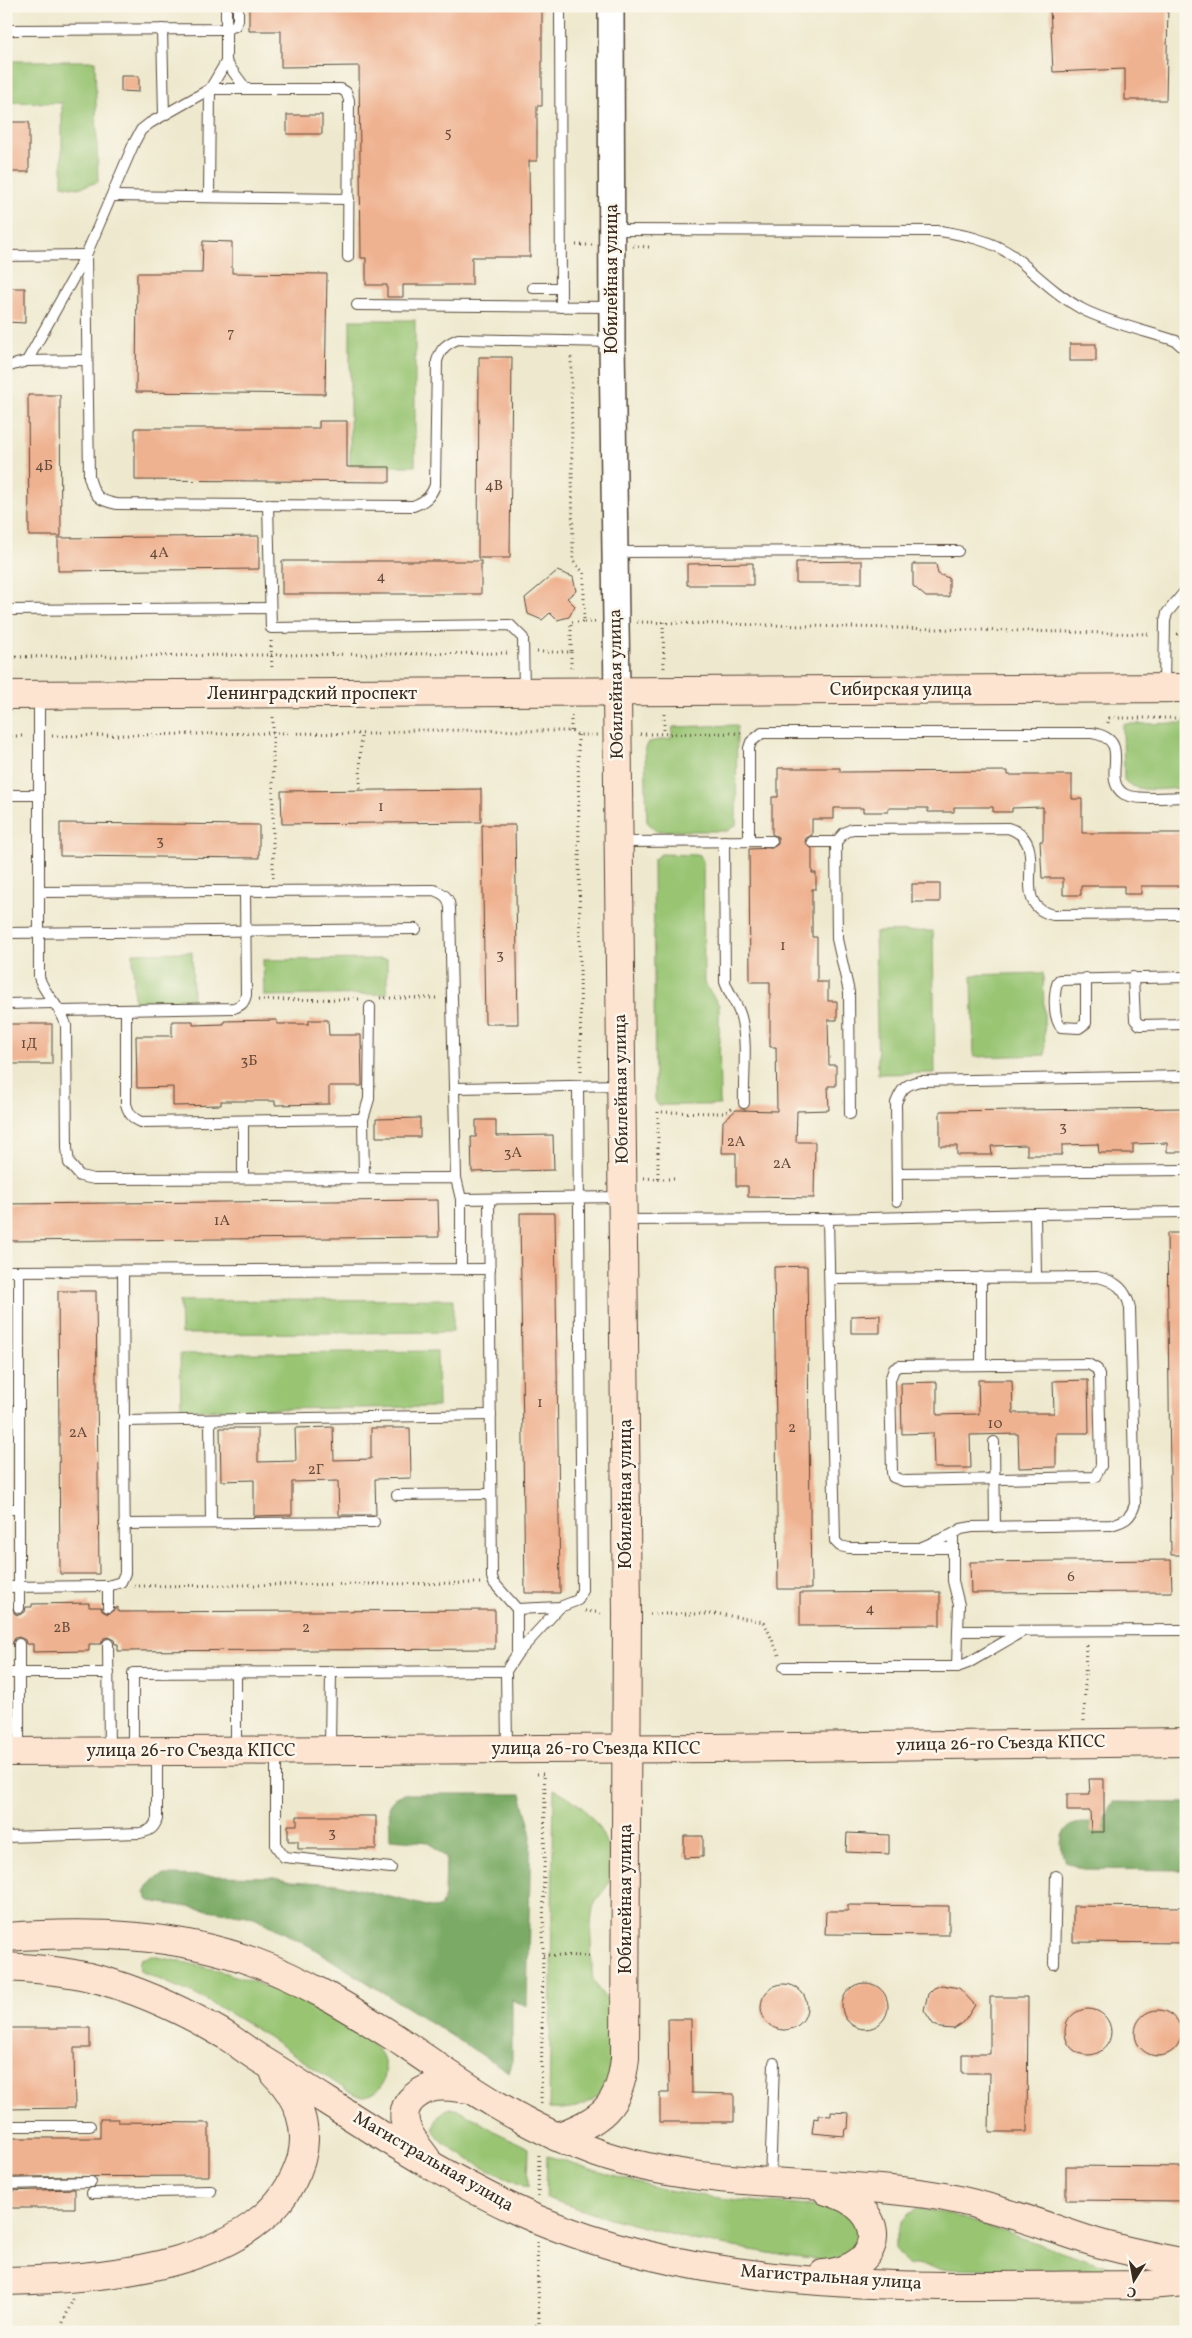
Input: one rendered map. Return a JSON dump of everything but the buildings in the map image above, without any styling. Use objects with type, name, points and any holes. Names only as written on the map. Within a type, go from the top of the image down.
[{"type":"main road","name":"Сибирская улица","points":[[617,692],[1175,688]]},
{"type":"main road","name":"Ленинградский проспект","points":[[6,695],[617,692]]},
{"type":"main road","name":"Юбилейная улица","points":[[548,2133],[593,2122],[604,2113],[617,2095],[624,2072],[626,1614],[623,1086],[617,692]]},
{"type":"main road","name":"улица 26-го Съезда КПСС","points":[[13,1752],[1186,1742]]},
{"type":"main road","points":[[6,1937],[83,1934],[125,1935],[221,1951],[253,1962],[287,1975],[324,1994],[470,2089],[548,2133],[598,2153],[665,2172],[770,2183],[898,2190],[960,2200],[1129,2252],[1186,2264]]},
{"type":"main road","name":"Магистральная улица","points":[[6,1967],[77,1974],[115,1984],[189,2016],[224,2034],[260,2059],[431,2164],[500,2202],[538,2219],[608,2244],[668,2259],[748,2274],[781,2278],[883,2284],[1148,2284],[1186,2282]]},
{"type":"main road","points":[[6,2281],[104,2276],[155,2266],[219,2245],[242,2233],[267,2214],[283,2196],[296,2174],[303,2150],[304,2128],[299,2107],[290,2089],[260,2059]]},
{"type":"main road","points":[[431,2164],[406,2127],[404,2116],[406,2107],[412,2099],[426,2090],[445,2086],[470,2089]]},
{"type":"main road","points":[[781,2278],[844,2271],[857,2264],[866,2256],[871,2245],[873,2226],[869,2216],[861,2206],[851,2199],[835,2193],[802,2184]]},
{"type":"street","name":"Юбилейная улица","points":[[611,6],[612,342],[617,692]]},
{"type":"lane","points":[[27,361],[86,255],[138,137],[150,123],[210,88],[226,62],[226,6]]},
{"type":"lane","points":[[6,30],[226,29],[235,26],[238,20],[238,6]]},
{"type":"lane","points":[[560,6],[561,307]]},
{"type":"lane","points":[[162,29],[164,115]]},
{"type":"lane","points":[[226,62],[246,89]]},
{"type":"lane","points":[[210,88],[341,89],[346,92],[349,100],[348,257]]},
{"type":"lane","points":[[209,197],[210,88]]},
{"type":"lane","points":[[112,196],[349,199]]},
{"type":"lane","points":[[612,230],[940,231],[966,235],[988,242],[1010,254],[1065,299],[1083,310],[1176,341],[1186,350]]},
{"type":"lane","points":[[6,256],[86,255]]},
{"type":"lane","points":[[86,255],[89,477],[92,490],[104,502],[117,504],[412,506],[422,502],[432,494],[435,485],[437,361],[440,350],[449,342],[458,339],[612,342]]},
{"type":"lane","points":[[534,288],[561,288]]},
{"type":"lane","points":[[357,305],[612,307]]},
{"type":"lane","points":[[6,367],[27,361],[87,360]]},
{"type":"lane","points":[[268,504],[271,628],[510,625],[523,638],[524,693]]},
{"type":"lane","points":[[616,552],[958,551]]},
{"type":"lane","points":[[1175,688],[1164,634],[1165,620],[1167,613],[1186,590]]},
{"type":"lane","points":[[6,610],[270,608]]},
{"type":"lane","points":[[39,695],[39,977],[42,987],[57,1007],[66,1025],[66,1148],[69,1162],[80,1176],[94,1179],[456,1178]]},
{"type":"lane","points":[[749,841],[749,748],[756,736],[762,733],[1092,733],[1104,735],[1112,742],[1115,750],[1115,780],[1118,788],[1124,794],[1135,797],[1186,797]]},
{"type":"lane","points":[[6,796],[39,795]]},
{"type":"lane","points":[[850,1114],[849,992],[837,939],[836,842],[844,833],[852,829],[1008,828],[1019,832],[1026,838],[1029,850],[1031,896],[1035,906],[1044,913],[1053,915],[1186,914]]},
{"type":"lane","points":[[724,841],[725,982],[728,993],[740,1014],[743,1028],[744,1103]]},
{"type":"lane","points":[[619,842],[772,841]]},
{"type":"lane","points":[[812,842],[836,842]]},
{"type":"lane","points":[[39,892],[434,890],[443,893],[449,899],[450,908],[456,1178],[461,1199],[461,1268]]},
{"type":"lane","points":[[6,1004],[126,1010],[234,1008],[240,1006],[245,1000],[245,891]]},
{"type":"lane","points":[[6,933],[416,929]]},
{"type":"lane","points":[[1086,978],[1086,1024],[1080,1028],[1061,1027],[1057,1020],[1056,985],[1059,980],[1086,978],[1186,976]]},
{"type":"lane","points":[[1133,977],[1135,1020],[1140,1025],[1186,1024]]},
{"type":"lane","points":[[364,1178],[363,1119],[369,1099],[370,1003]]},
{"type":"lane","points":[[126,1010],[126,1104],[128,1113],[134,1119],[141,1122],[363,1119]]},
{"type":"lane","points":[[898,1201],[896,1103],[901,1091],[909,1083],[920,1081],[1186,1076]]},
{"type":"lane","points":[[517,1609],[560,1608],[578,1600],[582,1590],[579,1086]]},
{"type":"lane","points":[[454,1088],[623,1086]]},
{"type":"lane","points":[[243,1121],[243,1178]]},
{"type":"lane","points":[[897,1173],[1186,1170]]},
{"type":"lane","points":[[461,1199],[623,1198],[828,1219],[1186,1212]]},
{"type":"lane","points":[[489,1199],[492,1577],[494,1583],[517,1609],[517,1654]]},
{"type":"lane","points":[[1035,1214],[1036,1276]]},
{"type":"lane","points":[[828,1219],[834,1541],[840,1546],[849,1548],[953,1548]]},
{"type":"lane","points":[[6,1271],[490,1268]]},
{"type":"lane","points":[[19,1608],[20,1271]]},
{"type":"lane","points":[[6,1587],[108,1586],[121,1582],[124,1578],[123,1271]]},
{"type":"lane","points":[[981,1277],[981,1365]]},
{"type":"lane","points":[[830,1279],[1098,1277],[1110,1280],[1121,1287],[1128,1298],[1130,1308],[1135,1504],[1132,1515],[1124,1521],[1111,1525],[972,1527],[960,1529],[953,1534],[918,1548]]},
{"type":"lane","points":[[1088,1364],[1097,1369],[1099,1375],[1101,1466],[1095,1477],[904,1481],[893,1477],[890,1380],[894,1368],[899,1366],[981,1365],[1088,1364]]},
{"type":"lane","points":[[124,1421],[491,1415]]},
{"type":"lane","points":[[210,1420],[211,1524]]},
{"type":"lane","points":[[994,1442],[996,1527]]},
{"type":"lane","points":[[397,1495],[492,1494]]},
{"type":"lane","points":[[6,1509],[19,1509]]},
{"type":"lane","points":[[124,1524],[374,1522]]},
{"type":"lane","points":[[953,1534],[953,1581],[959,1605],[957,1666]]},
{"type":"lane","points":[[108,1586],[108,1607]]},
{"type":"lane","points":[[514,1749],[506,1671],[517,1654],[560,1608]]},
{"type":"lane","points":[[784,1668],[957,1666],[968,1663],[1024,1630]]},
{"type":"lane","points":[[958,1631],[1186,1630]]},
{"type":"lane","points":[[13,1752],[19,1673],[19,1644]]},
{"type":"lane","points":[[6,1837],[140,1834],[149,1831],[155,1826],[157,1819],[108,1673],[108,1644]]},
{"type":"lane","points":[[133,1751],[133,1673],[506,1671]]},
{"type":"lane","points":[[236,1672],[236,1751]]},
{"type":"lane","points":[[330,1750],[331,1672]]},
{"type":"lane","points":[[6,1673],[108,1673]]},
{"type":"lane","points":[[276,1750],[276,1846],[284,1857],[391,1868]]},
{"type":"lane","points":[[1054,1964],[1056,1876]]},
{"type":"lane","points":[[770,2183],[774,2063]]},
{"type":"lane","points":[[6,2126],[90,2126]]},
{"type":"lane","points":[[6,2184],[91,2182]]},
{"type":"lane","points":[[92,2193],[210,2191]]},
{"type":"path","points":[[576,237],[576,254]]},
{"type":"path","points":[[573,341],[571,355],[573,561],[584,573],[584,622]]},
{"type":"path","points":[[6,657],[571,652],[571,622],[1186,634]]},
{"type":"path","points":[[271,628],[273,733],[272,891]]},
{"type":"path","points":[[1104,735],[1109,718],[1186,718]]},
{"type":"path","points":[[6,736],[361,734],[414,730],[571,730],[578,735],[579,1086]]},
{"type":"path","points":[[646,734],[762,733]]},
{"type":"path","points":[[360,788],[361,734]]},
{"type":"path","points":[[245,1000],[360,998]]},
{"type":"path","points":[[370,1003],[452,998]]},
{"type":"path","points":[[658,1179],[658,1112],[724,1112],[744,1103]]},
{"type":"path","points":[[623,1198],[658,1179],[676,1179]]},
{"type":"path","points":[[108,1586],[494,1583]]},
{"type":"path","points":[[560,1608],[626,1614],[719,1614],[764,1622],[784,1668]]},
{"type":"path","points":[[1083,1744],[1087,1630]]},
{"type":"path","points":[[514,1749],[521,1773],[544,1774],[543,1955],[548,2133],[538,2219],[539,2323],[546,2332]]},
{"type":"path","points":[[543,1955],[592,1956]]},
{"type":"path","points":[[59,2332],[83,2278]]},
{"type":"path","points":[[528,2332],[539,2323]]},
{"type":"green space","points":[[6,61],[95,61],[98,182],[78,188],[62,185],[62,103],[6,102]]},
{"type":"green space","points":[[350,320],[415,320],[415,466],[350,466]]},
{"type":"green space","points":[[1186,723],[1186,788],[1137,788],[1124,780],[1123,724]]},
{"type":"green space","points":[[737,725],[736,825],[727,831],[657,831],[647,822],[645,750],[649,742],[671,738],[673,727]]},
{"type":"green space","points":[[661,854],[700,855],[703,861],[704,983],[719,1005],[720,1105],[658,1105],[655,1100],[653,860]]},
{"type":"green space","points":[[933,931],[935,1073],[878,1074],[875,932]]},
{"type":"green space","points":[[192,952],[193,1002],[134,1002],[133,953]]},
{"type":"green space","points":[[387,959],[387,994],[264,996],[263,960]]},
{"type":"green space","points":[[1043,973],[1045,1055],[974,1057],[972,975]]},
{"type":"green space","points":[[453,1299],[453,1332],[181,1334],[180,1301]]},
{"type":"green space","points":[[437,1351],[438,1407],[181,1410],[180,1354]]},
{"type":"green space","points":[[554,1789],[574,1801],[597,1825],[607,1846],[613,1871],[609,1883],[594,1904],[591,1932],[593,1979],[609,2002],[615,2015],[612,2069],[609,2080],[597,2096],[580,2106],[560,2109],[549,2109]]},
{"type":"green space","points":[[403,1794],[521,1794],[531,1831],[527,2006],[512,2000],[512,2064],[509,2072],[311,1947],[254,1917],[149,1901],[145,1892],[153,1880],[164,1875],[275,1877],[291,1881],[337,1884],[435,1908],[441,1906],[445,1895],[446,1858],[429,1842],[390,1839],[389,1805],[395,1798]]},
{"type":"green space","points":[[1113,1802],[1186,1803],[1186,1870],[1082,1869],[1065,1862],[1061,1845],[1063,1834],[1066,1830],[1070,1826],[1079,1823],[1100,1823],[1105,1818]]},
{"type":"green space","points":[[151,1956],[217,1970],[259,1984],[300,2001],[343,2023],[364,2037],[382,2056],[385,2072],[381,2086],[369,2095],[360,2096],[346,2090],[270,2038],[224,2010],[196,1995],[140,1971],[139,1964],[141,1959]]},
{"type":"green space","points":[[450,2108],[462,2111],[496,2132],[529,2148],[528,2188],[475,2163],[449,2147],[439,2138],[433,2129],[434,2125],[441,2114]]},
{"type":"green space","points":[[547,2156],[637,2183],[674,2191],[747,2201],[846,2209],[855,2214],[862,2237],[854,2253],[829,2261],[786,2256],[693,2240],[594,2214],[546,2198]]},
{"type":"green space","points":[[918,2209],[944,2212],[1121,2271],[934,2268],[908,2264],[896,2251],[896,2237],[903,2220]]}]
